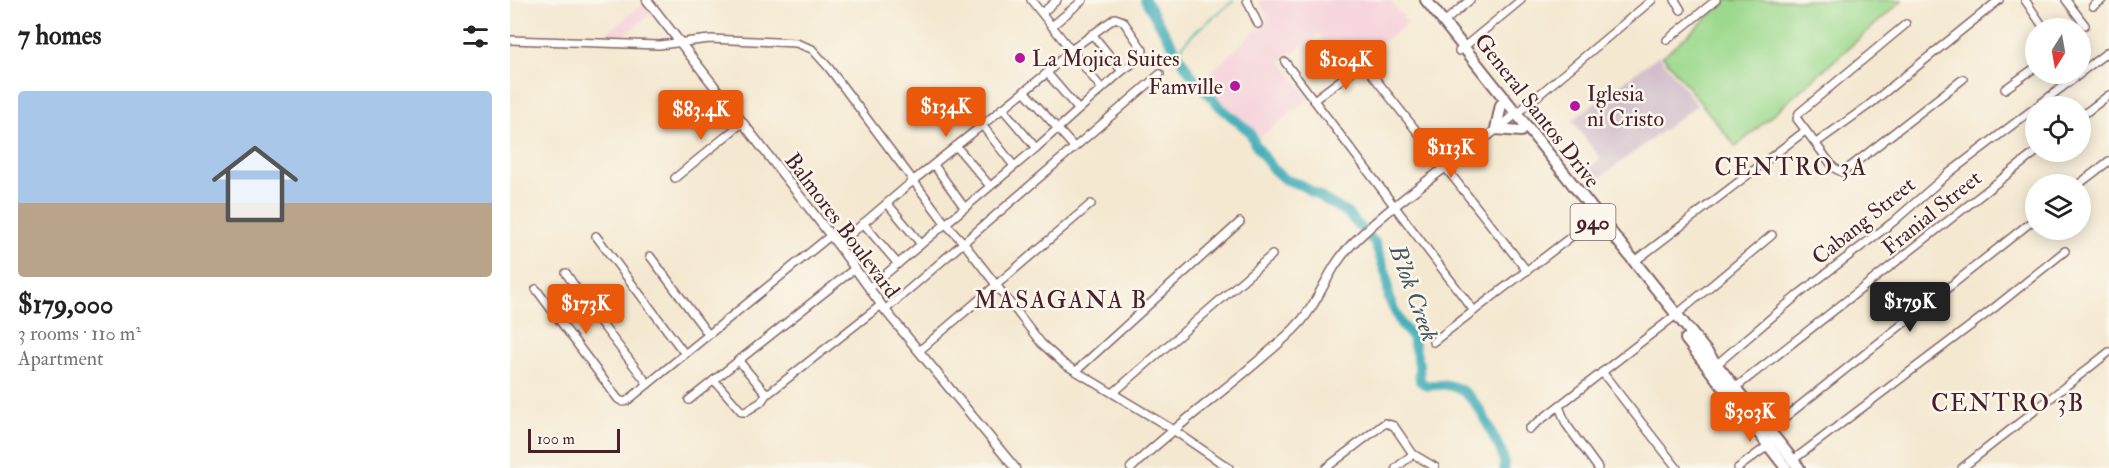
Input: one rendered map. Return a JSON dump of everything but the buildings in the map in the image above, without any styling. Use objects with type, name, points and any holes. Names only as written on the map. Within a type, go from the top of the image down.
[{"type":"highway","name":"General Santos Drive","points":[[1417,0],[1461,49],[1772,442],[1793,465]]},
{"type":"highway","name":"General Santos Drive","points":[[1426,0],[1444,22],[1501,105],[1513,116],[1521,131],[1634,262],[1673,317],[1736,388],[1769,430],[1772,442]]},
{"type":"highway","points":[[1501,105],[1496,129],[1521,131]]},
{"type":"street","name":"Balmores Boulevard","points":[[647,0],[838,245],[883,307],[1016,468]]},
{"type":"street","points":[[1031,0],[1102,89]]},
{"type":"street","points":[[1042,13],[1057,0]]},
{"type":"street","points":[[1052,26],[1083,0]]},
{"type":"street","points":[[1246,0],[1258,24]]},
{"type":"street","points":[[1444,22],[1470,0]]},
{"type":"street","points":[[1461,49],[1521,0]]},
{"type":"street","points":[[1131,468],[1172,429],[1279,343],[1304,319],[1316,302],[1333,267],[1361,236],[1513,116],[1652,0]]},
{"type":"street","points":[[1675,0],[1681,10]]},
{"type":"street","points":[[1667,39],[1716,0]]},
{"type":"street","points":[[1816,143],[1869,105],[1998,0]]},
{"type":"street","points":[[2025,0],[2037,18]]},
{"type":"street","points":[[2066,0],[2080,18]]},
{"type":"street","points":[[2093,6],[2102,0]]},
{"type":"street","points":[[838,245],[887,202],[1047,73],[1071,50],[1112,19],[1123,21],[1143,53],[1142,57],[1122,70],[1036,148],[869,288]]},
{"type":"street","points":[[1906,24],[1799,113],[1797,119],[1834,168],[1842,172],[1963,79]]},
{"type":"street","points":[[1092,34],[1122,70]]},
{"type":"street","points":[[510,40],[659,45],[710,39],[796,43],[812,49],[829,68],[945,223],[963,242],[1041,343],[1064,364],[1172,429],[1229,468]]},
{"type":"street","name":"Cabang Street","points":[[2091,65],[2109,51]]},
{"type":"street","points":[[1285,62],[1474,311]]},
{"type":"street","points":[[1314,100],[1363,63],[1527,271]]},
{"type":"street","points":[[1047,73],[1078,109]]},
{"type":"street","points":[[714,380],[742,412],[755,406],[767,393],[883,307],[963,242],[1160,75]]},
{"type":"street","points":[[2005,89],[2025,75]]},
{"type":"street","name":"Cabang Street","points":[[2050,96],[2066,84]]},
{"type":"street","points":[[1024,91],[1074,147]]},
{"type":"street","points":[[2091,109],[2109,95]]},
{"type":"street","points":[[1002,108],[1036,148]]},
{"type":"street","name":"Cabang Street","points":[[1716,364],[1799,294],[1893,222],[1949,173],[2025,115]]},
{"type":"street","points":[[675,178],[742,123]]},
{"type":"street","points":[[982,125],[1014,166]]},
{"type":"street","points":[[1634,262],[1805,131]]},
{"type":"street","points":[[956,146],[990,186]]},
{"type":"street","name":"Franial Street","points":[[1736,388],[2025,161]]},
{"type":"street","points":[[2091,175],[2109,161]]},
{"type":"street","points":[[934,165],[964,207]]},
{"type":"street","points":[[887,202],[921,244]]},
{"type":"street","points":[[919,351],[1091,204]]},
{"type":"street","points":[[1433,342],[1595,219]]},
{"type":"street","points":[[1076,371],[1240,222]]},
{"type":"street","points":[[863,223],[898,264]]},
{"type":"street","points":[[1769,430],[2025,227]]},
{"type":"street","points":[[1529,429],[1673,317],[1772,235]]},
{"type":"street","points":[[596,236],[685,354]]},
{"type":"street","points":[[536,289],[618,399],[623,402],[830,236]]},
{"type":"street","points":[[1793,465],[2065,251]]},
{"type":"street","points":[[1113,393],[1272,255]]},
{"type":"street","points":[[650,256],[708,334]]},
{"type":"street","points":[[689,400],[854,268]]},
{"type":"street","points":[[566,273],[590,309],[648,384]]},
{"type":"street","points":[[1962,468],[2109,352]]},
{"type":"street","points":[[738,360],[767,393]]},
{"type":"street","points":[[1602,372],[1677,468]]},
{"type":"street","points":[[1559,406],[1566,424],[1598,468]]},
{"type":"street","points":[[1326,468],[1378,426],[1385,423],[1394,426],[1413,454],[1435,467]]},
{"type":"street","points":[[1738,468],[1772,442]]},
{"type":"street","points":[[1396,468],[1413,454]]},
{"type":"shaded area","points":[[1259,0],[1390,0],[1408,23],[1346,70],[1319,34],[1281,61],[1309,99],[1260,137],[1236,114],[1223,108],[1200,82],[1268,19]]},
{"type":"shaded area","points":[[644,3],[652,13],[618,40],[600,38]]},
{"type":"shaded area","points":[[1659,55],[1697,105],[1598,179],[1590,167],[1601,159],[1572,121]]},
{"type":"green space","points":[[1728,0],[1902,1],[1736,147],[1663,56]]},
{"type":"waterway","name":"B'lok Creek","points":[[1145,0],[1189,72],[1220,107],[1250,132],[1255,144],[1273,169],[1284,179],[1301,185],[1347,213],[1375,243],[1387,277],[1389,299],[1401,324],[1412,337],[1419,364],[1420,381],[1427,386],[1455,387],[1470,398],[1482,413],[1500,449],[1504,459],[1504,468]]},
{"type":"waterway","points":[[1177,54],[1196,31],[1234,0]]},
{"type":"place","name":"La Mojica Suites","points":[[1020,58]]},
{"type":"place","name":"Famville","points":[[1235,86]]},
{"type":"place","name":"Iglesia ni Cristo","points":[[1575,106]]},
{"type":"district","name":"CENTRO 3A","points":[[1791,167]]},
{"type":"district","name":"MASAGANA B","points":[[1061,300]]},
{"type":"district","name":"CENTRO 3B","points":[[2008,403]]}]
